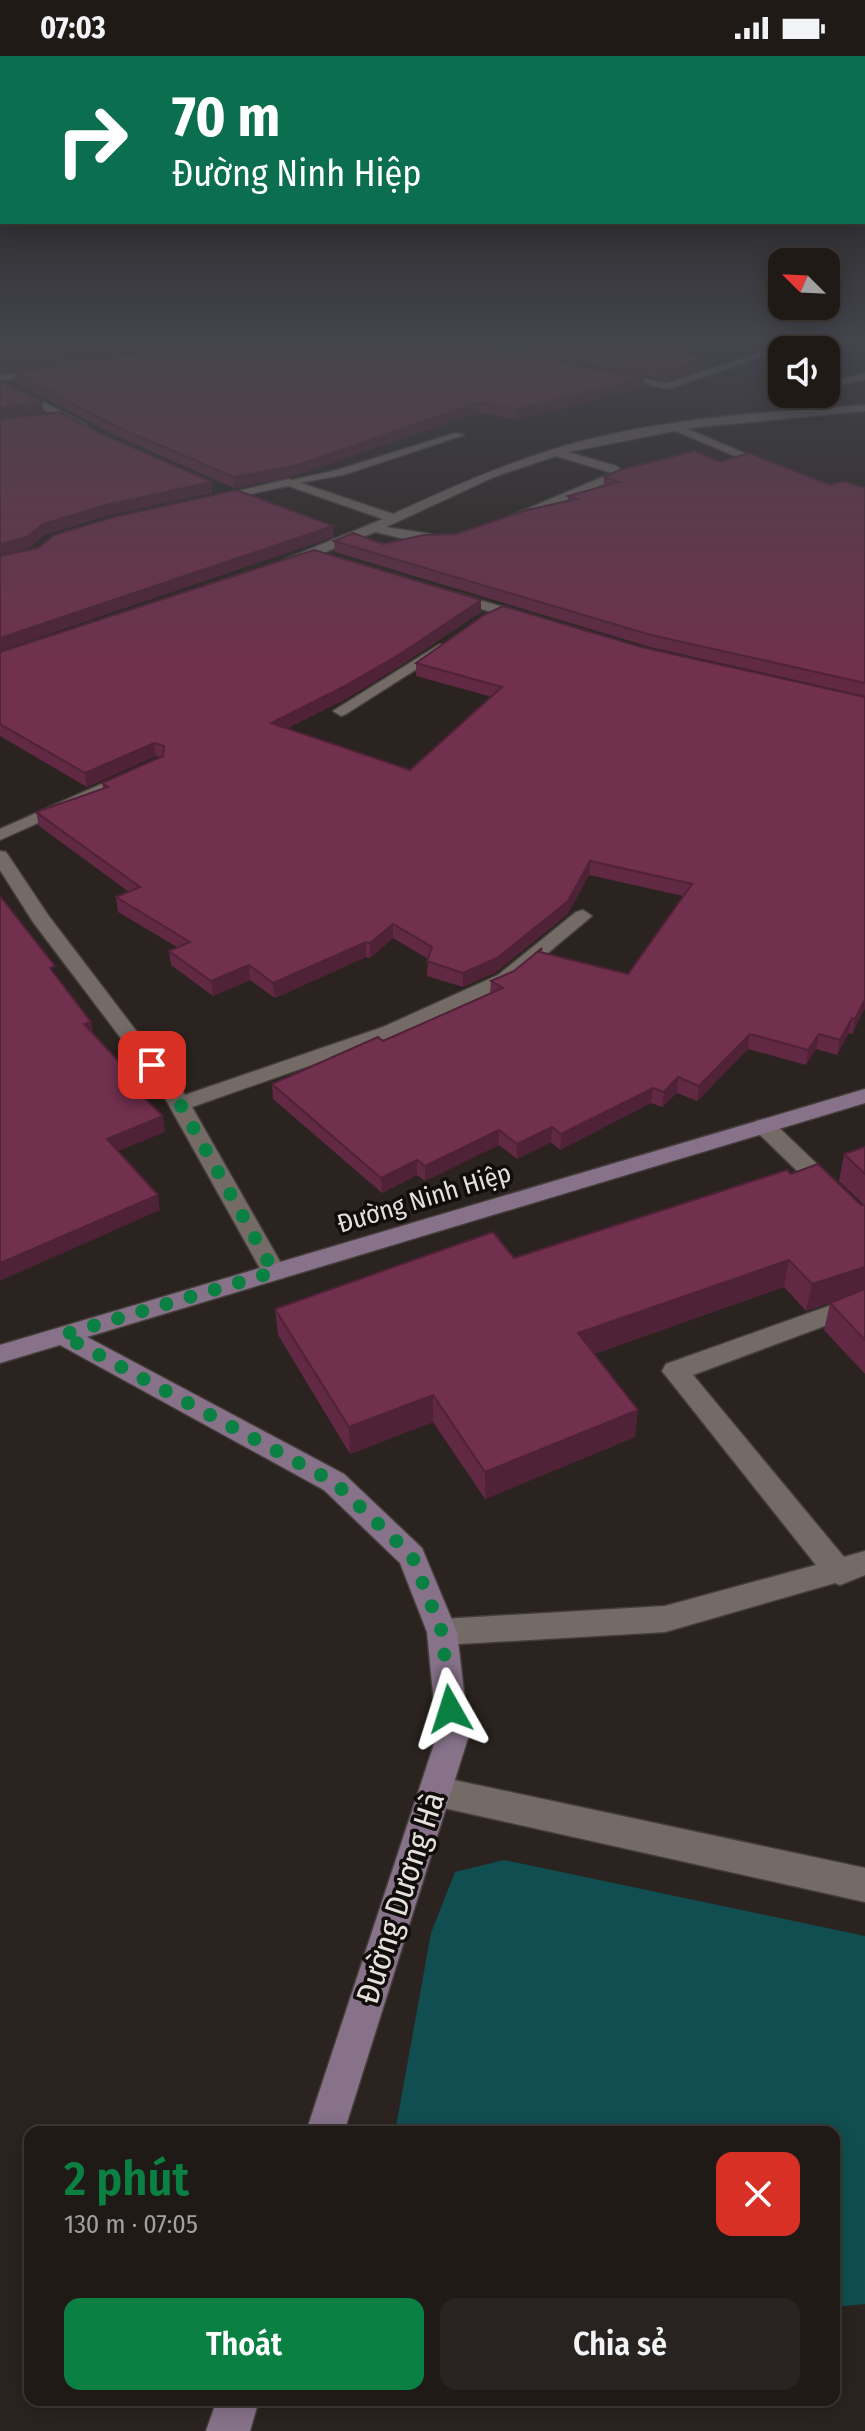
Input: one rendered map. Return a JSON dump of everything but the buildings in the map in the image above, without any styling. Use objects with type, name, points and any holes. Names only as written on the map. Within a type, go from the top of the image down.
[{"type":"main road","name":"Đường Ninh Hiệp","points":[[0,1354],[865,1096]]},
{"type":"main road","name":"Đường Dương Hà","points":[[62,1335],[334,1482],[412,1556],[442,1632],[453,1735],[327,2126]]},
{"type":"main road","points":[[228,2431],[236,2406]]},
{"type":"street","points":[[201,501],[339,473],[406,452]]},
{"type":"street","points":[[284,564],[314,554],[516,465],[555,452],[612,468],[621,474],[490,528]]},
{"type":"street","points":[[736,452],[783,471]]},
{"type":"street","points":[[289,482],[395,519]]},
{"type":"street","points":[[217,488],[230,493]]},
{"type":"street","points":[[373,528],[422,539],[451,540],[464,536]]},
{"type":"street","points":[[314,554],[343,563]]},
{"type":"street","points":[[430,589],[545,623]]},
{"type":"street","points":[[477,622],[502,610]]},
{"type":"street","points":[[341,711],[407,672],[454,638]]},
{"type":"street","points":[[0,835],[143,770]]},
{"type":"street","points":[[0,856],[40,918],[180,1104],[274,1272]]},
{"type":"street","points":[[180,1104],[390,1031],[505,979],[583,916]]},
{"type":"street","points":[[764,1126],[865,1223]]},
{"type":"street","points":[[442,1632],[665,1619],[852,1568],[675,1371],[865,1302]]},
{"type":"street","points":[[435,1791],[865,1885]]},
{"type":"water","points":[[504,1860],[865,1936],[865,2304],[840,2306],[840,2126],[396,2126],[431,1933],[455,1872]]},
{"type":"route","points":[[152,1065],[180,1104],[274,1272],[62,1335],[334,1482],[412,1556],[442,1632],[450,1709]]}]
